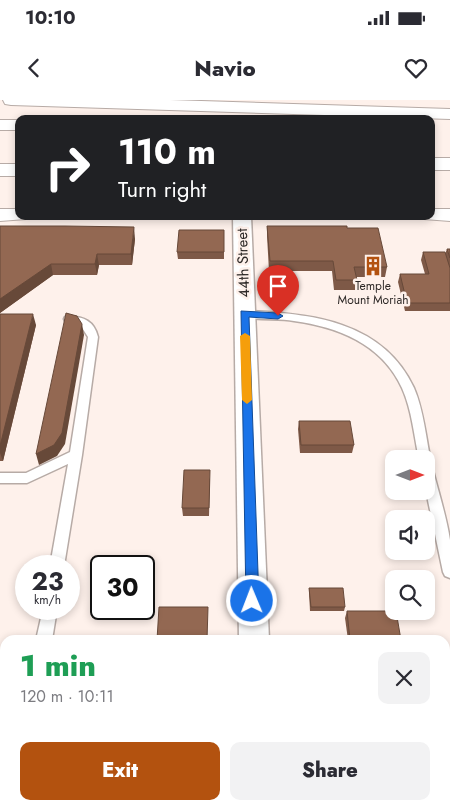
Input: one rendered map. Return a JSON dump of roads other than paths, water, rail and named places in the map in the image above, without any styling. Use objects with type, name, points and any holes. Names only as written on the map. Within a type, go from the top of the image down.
[{"type":"main road","points":[[10,100],[450,114]]},
{"type":"main road","points":[[0,125],[15,125]]},
{"type":"main road","points":[[435,125],[450,125]]},
{"type":"main road","points":[[0,156],[15,156]]},
{"type":"main road","points":[[435,157],[450,157]]},
{"type":"main road","points":[[435,164],[450,164]]},
{"type":"main road","points":[[0,170],[15,170]]},
{"type":"main road","points":[[0,214],[15,214]]},
{"type":"main road","points":[[435,215],[450,215]]},
{"type":"street","name":"44th Street","points":[[242,220],[254,635]]},
{"type":"lane","points":[[244,314],[318,321],[357,334],[375,345],[391,359],[408,388],[423,450]]},
{"type":"lane","points":[[59,555],[93,337],[91,328],[85,322],[69,319]]},
{"type":"lane","points":[[0,478],[27,478],[76,455]]},
{"type":"lane","points":[[434,500],[450,572]]},
{"type":"lane","points":[[45,635],[48,620]]},
{"type":"place","name":"Temple Mount Moriah","points":[[373,266]]}]
